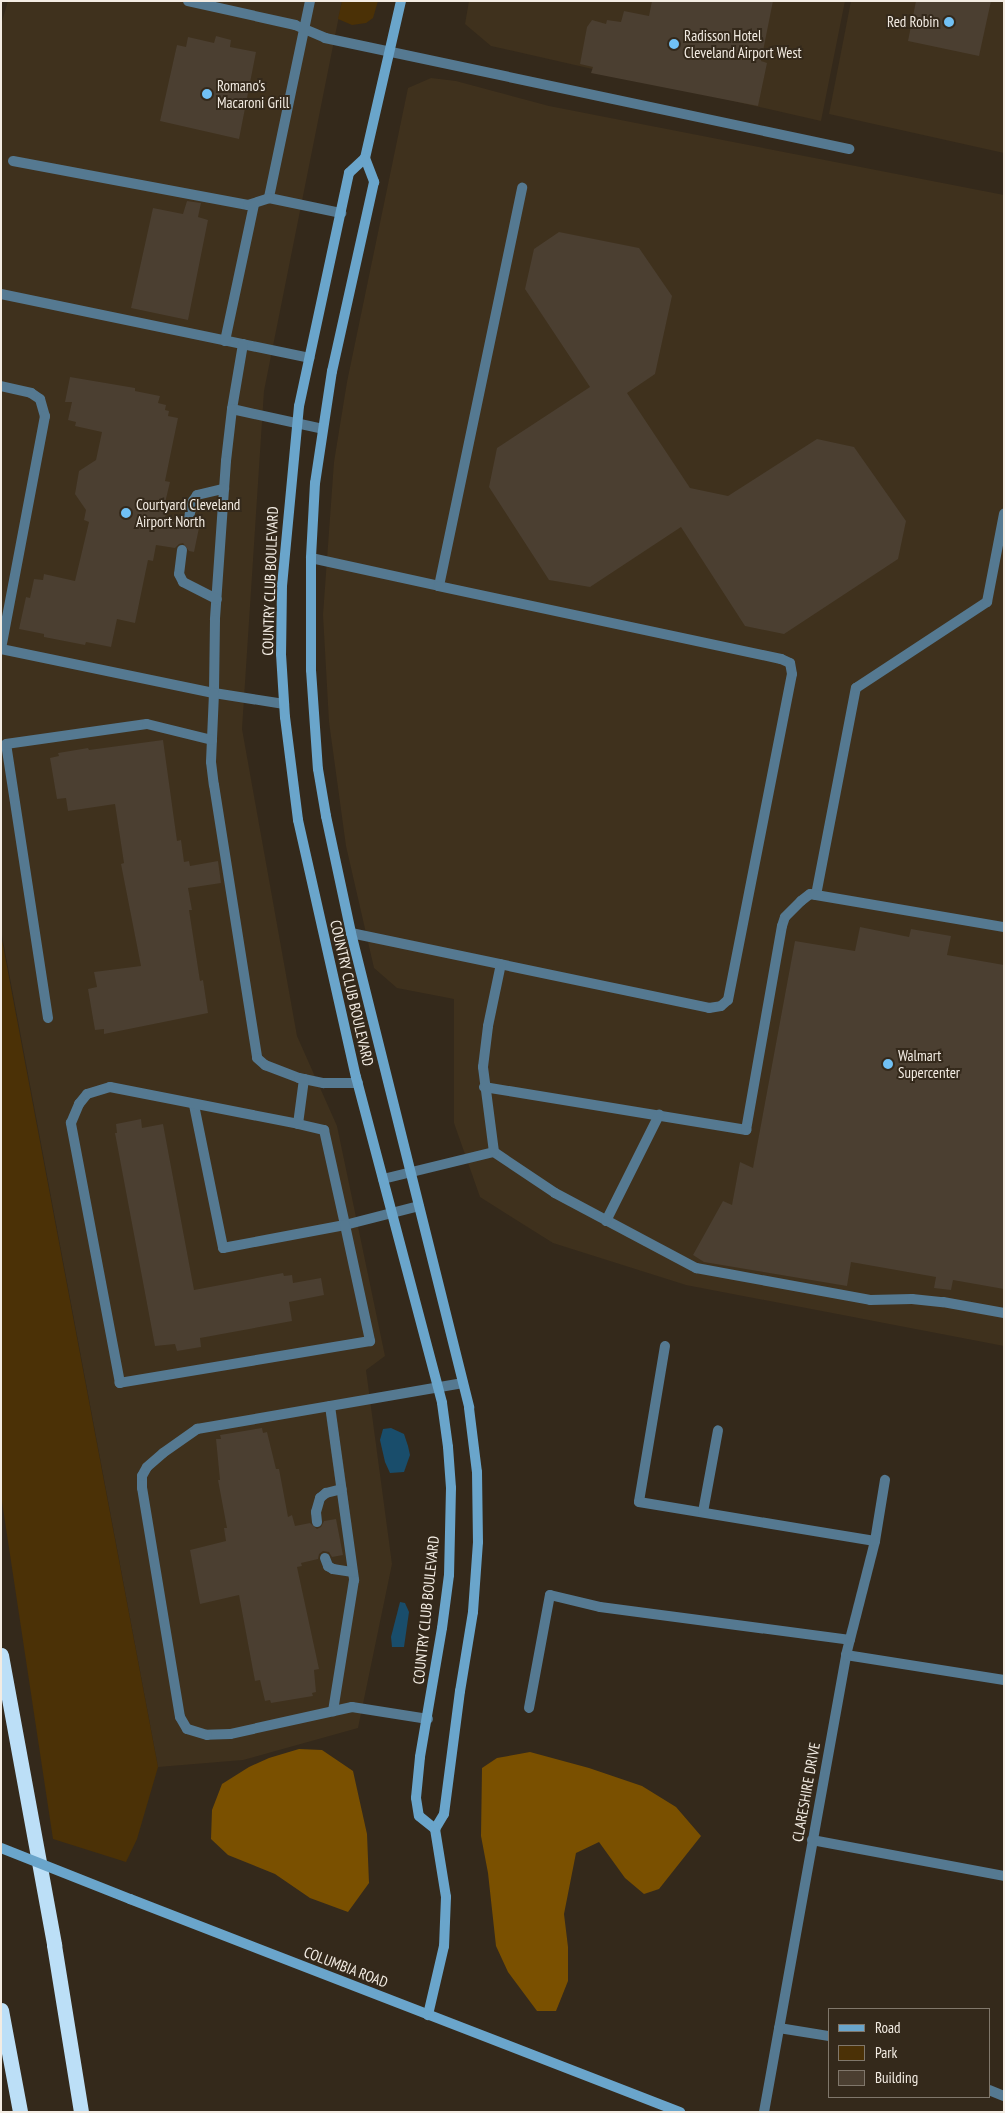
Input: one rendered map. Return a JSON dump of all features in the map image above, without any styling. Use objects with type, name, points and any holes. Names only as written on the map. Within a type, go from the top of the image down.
[{"type":"highway","points":[[1,1655],[54,1945],[81,2112]]},
{"type":"highway","points":[[1,2010],[20,2112]]},
{"type":"street","points":[[188,1],[295,25],[325,38],[849,149]]},
{"type":"street","points":[[269,198],[310,1]]},
{"type":"street","name":"COUNTRY CLUB BOULEVARD","points":[[365,158],[374,182],[332,371],[315,484],[311,558],[311,670],[318,768],[351,933],[463,1383],[477,1472],[478,1542],[473,1612],[460,1690],[444,1814],[435,1829],[419,1816],[416,1798],[420,1756],[428,1719],[442,1628],[450,1534],[451,1488],[448,1447],[438,1387],[358,1083],[298,820],[284,704],[281,654],[282,585],[297,424],[309,358],[349,173],[365,158],[401,1]]},
{"type":"street","points":[[13,161],[248,205],[269,198],[341,214]]},
{"type":"street","points":[[439,586],[522,188]]},
{"type":"street","points":[[225,341],[254,204]]},
{"type":"street","points":[[1,294],[309,358]]},
{"type":"street","points":[[243,344],[232,410],[224,489],[217,599],[212,740],[214,785],[257,1058],[265,1065],[304,1079],[323,1083],[358,1083]]},
{"type":"street","points":[[1,386],[32,393],[40,399],[45,416],[1,649],[214,693],[284,704]]},
{"type":"street","points":[[232,410],[323,429]]},
{"type":"street","points":[[188,521],[193,501],[197,495],[224,489]]},
{"type":"street","points":[[816,895],[856,688],[988,602],[1004,514]]},
{"type":"street","points":[[182,550],[179,574],[183,582],[217,599]]},
{"type":"street","points":[[311,558],[781,659],[790,663],[792,674],[728,1000],[721,1006],[709,1008],[351,933]]},
{"type":"street","points":[[48,1018],[6,744],[147,724],[212,740]]},
{"type":"street","points":[[484,1087],[746,1130],[782,926],[785,917],[796,905],[810,894],[1004,927]]},
{"type":"street","points":[[501,964],[488,1026],[483,1067],[484,1087],[494,1152],[555,1193],[696,1268],[870,1300],[912,1299],[943,1302],[1004,1313]]},
{"type":"street","points":[[298,1124],[304,1079]]},
{"type":"street","points":[[110,1087],[298,1124],[324,1130],[370,1341],[120,1383],[71,1123],[74,1113],[87,1094],[110,1087]]},
{"type":"street","points":[[194,1105],[223,1248],[345,1225],[420,1206]]},
{"type":"street","points":[[606,1221],[659,1115]]},
{"type":"street","points":[[383,1179],[494,1152]]},
{"type":"street","points":[[665,1346],[639,1502],[875,1541]]},
{"type":"street","points":[[428,1719],[352,1707],[230,1734],[207,1735],[187,1729],[180,1717],[142,1488],[142,1476],[147,1467],[183,1437],[196,1429],[463,1383]]},
{"type":"street","points":[[330,1406],[354,1580],[333,1711]]},
{"type":"street","points":[[703,1512],[718,1430]]},
{"type":"street","name":"CLARESHIRE DRIVE","points":[[764,2112],[846,1654],[875,1541],[885,1480]]},
{"type":"street","points":[[317,1522],[316,1512],[320,1498],[326,1493],[342,1489]]},
{"type":"street","points":[[325,1558],[328,1566],[333,1570],[353,1572]]},
{"type":"street","points":[[529,1708],[550,1595],[600,1607],[850,1640]]},
{"type":"street","points":[[846,1654],[1004,1680]]},
{"type":"street","points":[[428,2015],[444,1946],[446,1897],[435,1829]]},
{"type":"street","points":[[812,1840],[1004,1876]]},
{"type":"street","name":"COLUMBIA ROAD","points":[[1,1848],[680,2112]]},
{"type":"street","points":[[779,2028],[828,2036]]},
{"type":"street","points":[[990,2090],[1004,2096]]},
{"type":"shaded area","points":[[8,1],[342,1],[264,391],[242,729],[297,1036],[337,1126],[385,1356],[366,1370],[392,1564],[358,1728],[243,1760],[158,1767],[1,930],[1,25]]},
{"type":"shaded area","points":[[469,1],[845,1],[821,121],[491,46],[465,24]]},
{"type":"shaded area","points":[[851,1],[1004,1],[1004,153],[829,114]]},
{"type":"shaded area","points":[[431,78],[456,81],[549,106],[1004,195],[1004,1346],[686,1285],[553,1243],[480,1197],[454,1123],[454,999],[397,988],[374,968],[346,846],[329,722],[323,615],[334,462],[347,382],[408,88]]},
{"type":"shaded area","points":[[299,1749],[322,1750],[353,1771],[367,1834],[369,1883],[348,1912],[310,1898],[275,1874],[228,1855],[211,1839],[212,1810],[222,1784],[249,1767],[269,1758]]},
{"type":"shaded area","points":[[530,1752],[589,1768],[642,1786],[676,1807],[701,1836],[659,1889],[644,1894],[625,1878],[599,1842],[576,1853],[564,1914],[568,1947],[568,1981],[556,2011],[537,2011],[508,1972],[496,1946],[488,1873],[481,1836],[482,1768],[497,1758]]},
{"type":"green space","points":[[342,1],[378,1],[373,18],[366,23],[352,25],[338,19]]},
{"type":"green space","points":[[1,935],[158,1767],[137,1839],[126,1862],[53,1839],[1,1495]]},
{"type":"water","points":[[391,1428],[404,1434],[408,1446],[410,1455],[404,1472],[390,1473],[385,1462],[380,1440],[383,1429]]},
{"type":"water","points":[[400,1602],[405,1603],[409,1612],[404,1647],[392,1647],[391,1637]]},
{"type":"building","name":"Radisson Hotel Cleveland Airport West","points":[[652,1],[773,1],[761,61],[767,63],[758,106],[591,73],[593,67],[580,64],[587,27],[592,20],[606,24],[607,20],[621,22],[624,11],[649,16]]},
{"type":"building","name":"Red Robin","points":[[916,1],[991,1],[979,56],[908,41]]},
{"type":"building","points":[[216,36],[231,40],[230,47],[256,52],[239,139],[160,121],[177,45],[186,47],[188,37],[214,43]]},
{"type":"building","points":[[187,201],[201,203],[198,217],[208,220],[188,320],[131,308],[153,208],[183,214]]},
{"type":"building","points":[[559,232],[639,248],[672,296],[655,374],[627,393],[690,488],[728,496],[817,439],[854,447],[906,521],[898,559],[784,634],[745,626],[681,527],[590,587],[549,580],[489,487],[497,448],[590,387],[525,289],[534,249]]},
{"type":"building","name":"Courtyard Cleveland Airport North","points":[[70,377],[135,388],[135,391],[160,396],[158,403],[166,405],[165,410],[169,411],[168,416],[178,418],[165,481],[170,482],[164,507],[168,507],[165,517],[181,520],[183,526],[187,528],[193,526],[195,522],[200,523],[194,552],[189,551],[183,543],[175,548],[156,545],[153,561],[148,560],[135,623],[117,619],[111,647],[86,642],[85,645],[44,637],[44,634],[19,629],[26,597],[30,598],[34,579],[43,580],[44,574],[75,581],[89,522],[84,520],[86,510],[75,494],[79,471],[96,460],[102,432],[75,426],[76,422],[68,420],[72,402],[65,402]]},
{"type":"building","points":[[163,740],[177,841],[181,840],[184,862],[189,861],[190,866],[218,861],[221,883],[188,888],[192,910],[189,910],[200,981],[203,980],[208,1013],[104,1034],[104,1029],[95,1030],[88,989],[97,987],[94,972],[141,966],[121,864],[124,863],[115,804],[68,811],[66,798],[57,799],[50,758],[59,756],[58,753],[88,748],[89,750]]},
{"type":"building","name":"Walmart Supercenter","points":[[860,927],[909,937],[911,929],[951,936],[947,955],[1004,965],[1004,1289],[953,1280],[951,1290],[934,1288],[936,1277],[851,1262],[847,1286],[704,1262],[693,1255],[723,1201],[732,1205],[740,1162],[753,1168],[795,941],[855,951]]},
{"type":"building","points":[[141,1119],[142,1128],[163,1124],[194,1290],[283,1273],[284,1276],[292,1275],[293,1283],[321,1278],[324,1295],[289,1302],[292,1321],[200,1338],[201,1347],[177,1351],[175,1344],[155,1346],[115,1133],[117,1133],[116,1124]]},
{"type":"building","points":[[262,1428],[263,1433],[267,1432],[276,1469],[279,1469],[288,1517],[292,1515],[295,1526],[310,1523],[317,1529],[321,1527],[324,1521],[336,1519],[343,1555],[332,1557],[329,1552],[323,1551],[319,1554],[318,1559],[301,1563],[302,1566],[297,1567],[319,1669],[314,1670],[316,1692],[312,1693],[313,1696],[271,1703],[270,1700],[265,1701],[260,1680],[255,1681],[239,1595],[200,1604],[190,1550],[226,1541],[224,1528],[227,1528],[218,1480],[220,1480],[216,1439],[221,1439],[220,1435]]},
{"type":"place","name":"Red Robin","points":[[949,22]]},
{"type":"place","name":"Radisson Hotel Cleveland Airport West","points":[[674,44]]},
{"type":"place","name":"Romano's Macaroni Grill","points":[[207,94]]},
{"type":"place","name":"Courtyard Cleveland Airport North","points":[[126,513]]},
{"type":"place","name":"Walmart Supercenter","points":[[888,1064]]}]
